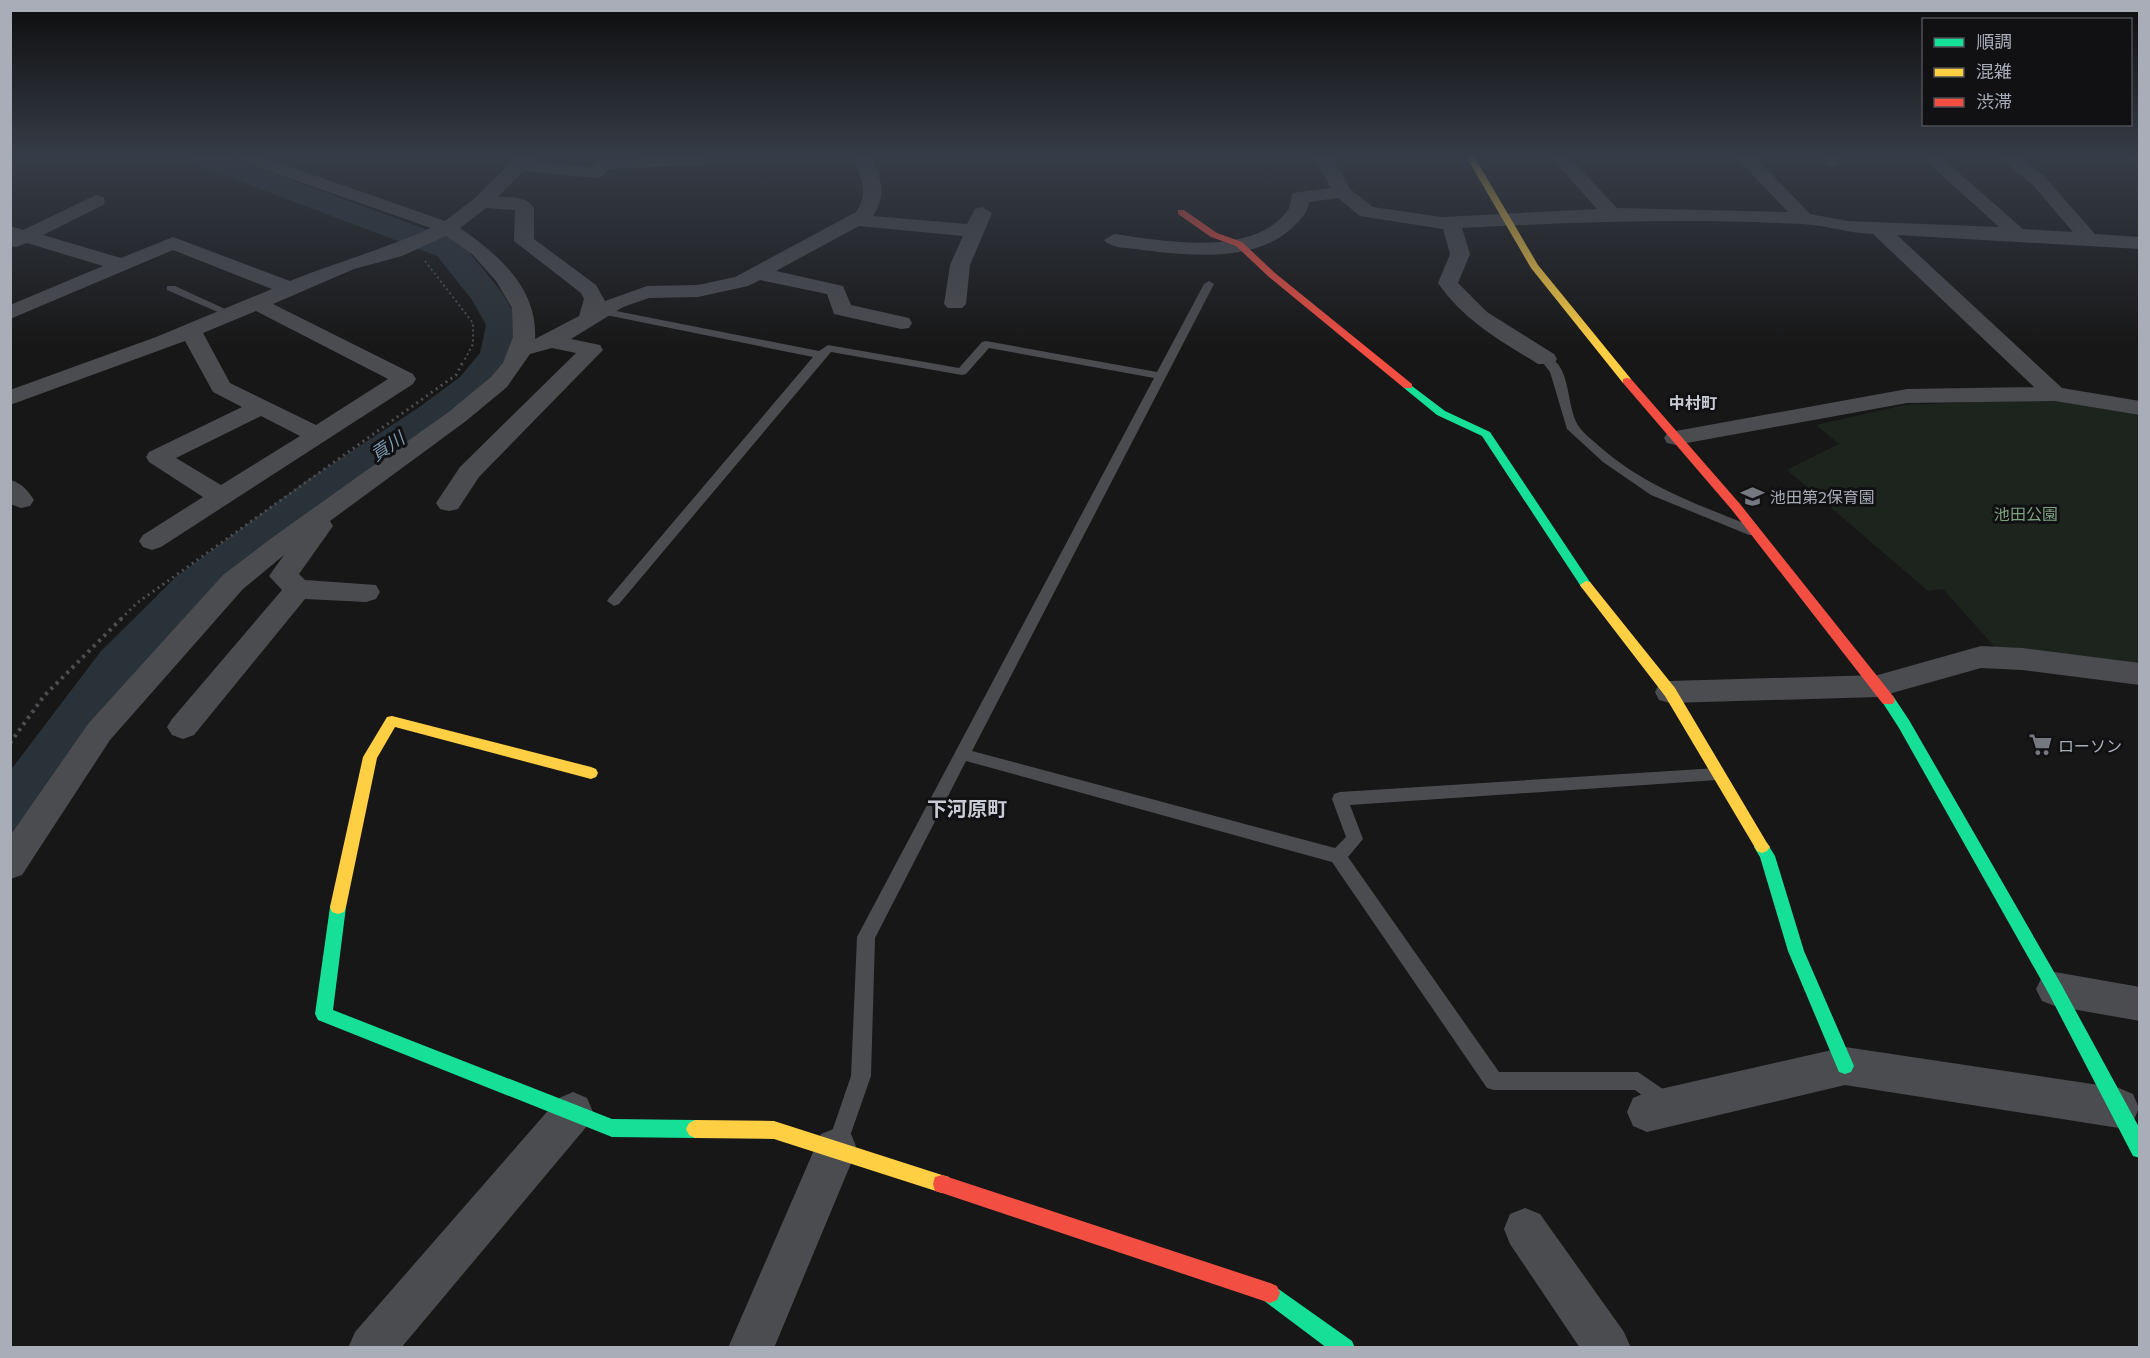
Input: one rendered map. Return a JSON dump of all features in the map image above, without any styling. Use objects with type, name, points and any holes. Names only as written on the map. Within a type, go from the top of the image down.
[{"type":"street","points":[[16,237],[51,221]]},
{"type":"street","points":[[10,865],[99,732],[190,627],[233,582],[458,416],[499,382],[513,366],[521,350],[524,337],[523,308],[505,278],[479,250],[444,229],[424,221]]},
{"type":"street","points":[[10,398],[191,331],[347,265],[407,246],[444,229],[455,221]]},
{"type":"street","points":[[525,221],[524,241],[590,289],[595,299],[595,314]]},
{"type":"street","points":[[521,350],[551,340],[595,314],[646,292],[716,288],[741,282],[852,221]]},
{"type":"street","points":[[953,221],[979,222],[960,265],[955,304]]},
{"type":"street","points":[[1194,221],[1214,235],[1239,244],[1272,275],[1442,414],[1486,434],[1584,582],[1670,692],[1767,856],[1796,951],[1845,1066]]},
{"type":"street","points":[[1114,240],[1181,248],[1239,244],[1276,232],[1287,221]]},
{"type":"street","points":[[1433,221],[1451,224],[1502,221]]},
{"type":"street","points":[[1509,221],[1534,266],[1597,346],[1756,533],[1878,686],[1904,724],[2055,989],[2139,1149]]},
{"type":"street","points":[[1820,221],[1848,227],[2018,234],[2139,243]]},
{"type":"street","points":[[2004,221],[2018,234]]},
{"type":"street","points":[[2074,221],[2089,239]]},
{"type":"street","points":[[1451,224],[1461,251],[1459,265],[1448,283],[1458,298],[1480,316],[1546,359]]},
{"type":"street","points":[[1878,228],[2055,394]]},
{"type":"street","points":[[16,237],[123,265]]},
{"type":"street","points":[[10,313],[173,243],[291,289]]},
{"type":"street","points":[[757,273],[836,290],[842,309],[901,323]]},
{"type":"street","points":[[152,540],[405,379],[256,303]]},
{"type":"street","points":[[191,331],[221,387],[317,435]]},
{"type":"street","points":[[449,503],[469,472],[592,350],[551,340]]},
{"type":"street","points":[[1676,438],[1907,396],[2055,394],[2139,408]]},
{"type":"street","points":[[220,497],[158,457],[261,407]]},
{"type":"street","points":[[336,504],[283,576],[298,588],[366,592]]},
{"type":"street","points":[[183,727],[298,588]]},
{"type":"street","points":[[1670,692],[1878,686],[1981,657],[2022,659],[2139,674]]},
{"type":"street","points":[[591,773],[392,721],[370,757],[334,926],[324,1014],[612,1128],[774,1130],[836,1149],[1270,1293],[1345,1347]]},
{"type":"street","points":[[2055,989],[2139,1004]]},
{"type":"street","points":[[1659,1109],[1845,1066],[2119,1108]]},
{"type":"street","points":[[371,1347],[573,1112]]},
{"type":"street","points":[[752,1347],[836,1149]]},
{"type":"street","points":[[1524,1229],[1608,1347]]},
{"type":"lane","points":[[836,1149],[861,1076],[866,937],[1209,284]]},
{"type":"lane","points":[[171,288],[231,314]]},
{"type":"lane","points":[[595,314],[821,355]]},
{"type":"lane","points":[[614,601],[828,348],[962,372],[986,344],[1161,376]]},
{"type":"lane","points":[[1546,359],[1556,371],[1573,429],[1607,459],[1656,492],[1756,533]]},
{"type":"lane","points":[[962,754],[1338,856],[1494,1081],[1638,1081],[1659,1109]]},
{"type":"lane","points":[[1338,856],[1355,839],[1340,799],[1717,774]]},
{"type":"path","points":[[10,743],[44,696],[137,603],[456,375],[473,344],[473,323],[429,262],[407,246]]},
{"type":"green space","name":"池田公園","points":[[2059,398],[2139,413],[2139,667],[2001,654],[1943,589],[1928,591],[1787,470],[1839,444],[1816,425],[1905,405]]},
{"type":"waterway","name":"貢川","points":[[10,813],[118,663],[193,587],[321,490],[432,416],[473,385],[498,355],[504,325],[488,297],[449,249],[375,221]]},
{"type":"traffic: fast","points":[[1408,386],[1441,413],[1486,434],[1586,585]]},
{"type":"traffic: fast","points":[[1888,700],[1904,724],[2055,989],[2140,1149]]},
{"type":"traffic: fast","points":[[1762,847],[1767,856],[1796,951],[1845,1066]]},
{"type":"traffic: fast","points":[[338,907],[324,1014],[612,1128],[695,1129]]},
{"type":"traffic: fast","points":[[1270,1293],[1345,1348]]},
{"type":"traffic: slow","points":[[1508,221],[1534,266],[1627,381]]},
{"type":"traffic: slow","points":[[1586,585],[1670,692],[1762,847]]},
{"type":"traffic: slow","points":[[338,907],[370,757],[392,721],[591,773]]},
{"type":"traffic: slow","points":[[695,1129],[774,1130],[942,1184]]},
{"type":"traffic: jam","points":[[1194,221],[1214,235],[1239,244],[1272,275],[1408,386]]},
{"type":"traffic: jam","points":[[1627,381],[1736,507],[1888,700]]},
{"type":"traffic: jam","points":[[942,1184],[1270,1293]]},
{"type":"place","name":"池田第2保育園","points":[[1752,496]]},
{"type":"place","name":"ローソン","points":[[2040,745]]},
{"type":"district","name":"中村町","points":[[1693,402]]},
{"type":"district","name":"下河原町","points":[[967,808]]}]
